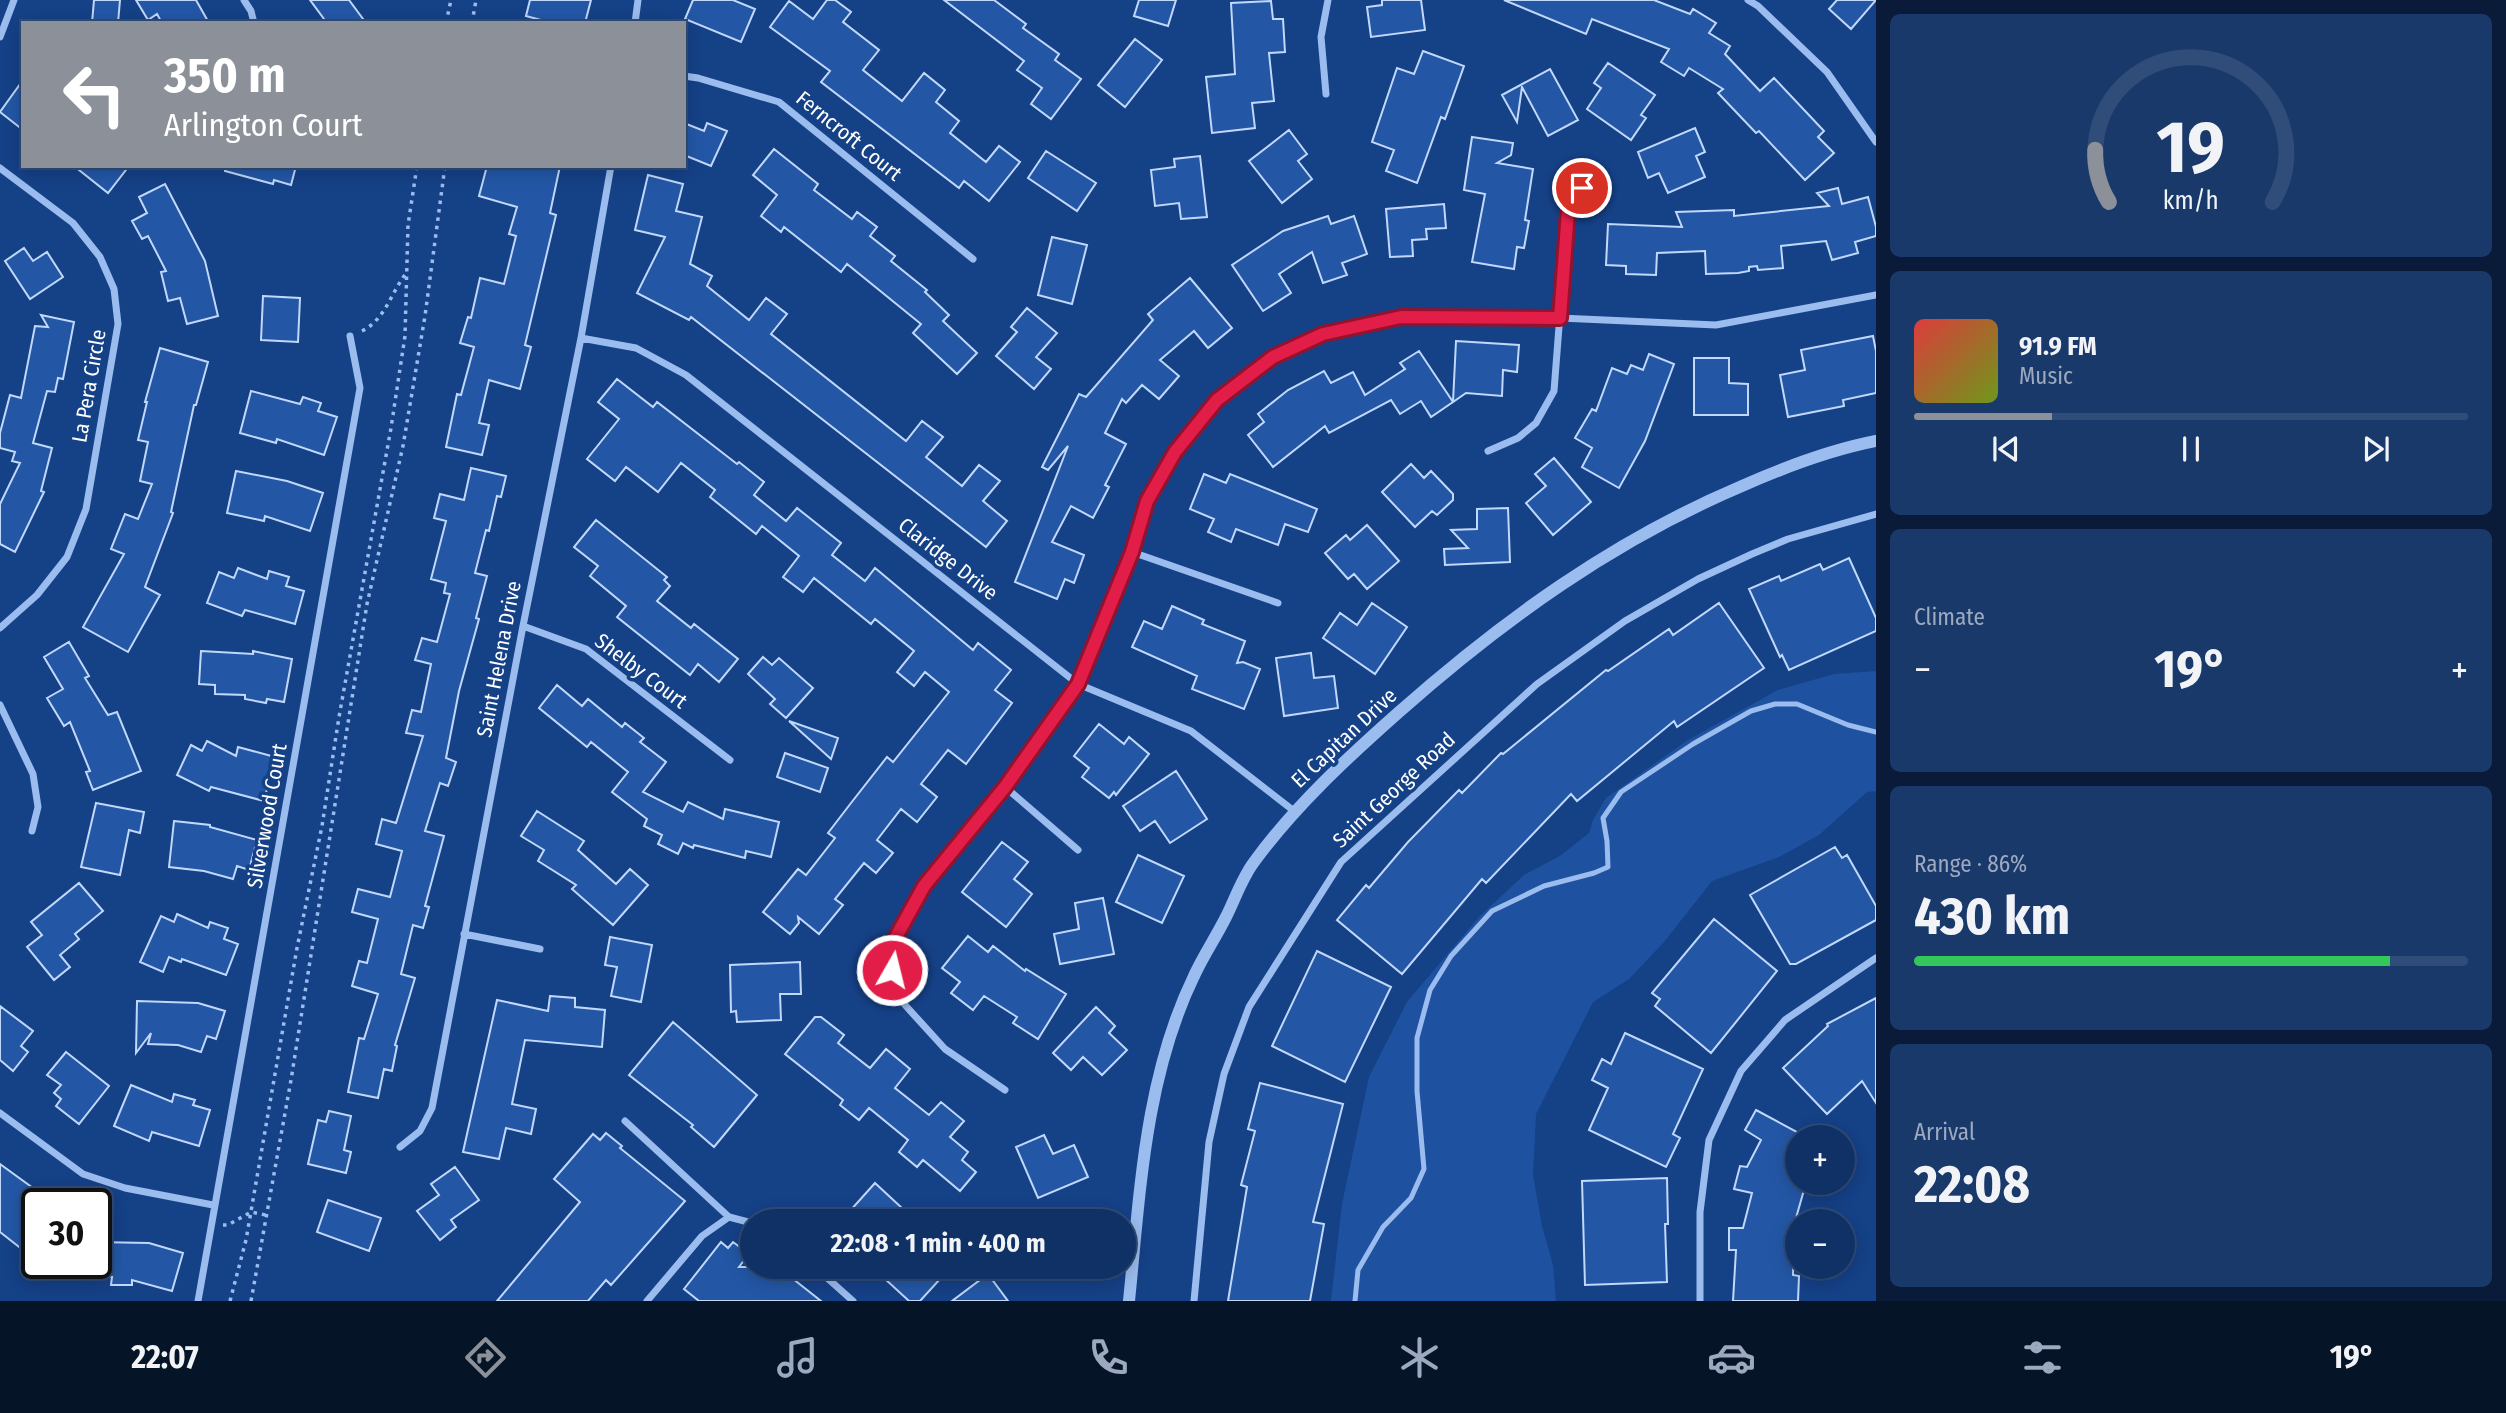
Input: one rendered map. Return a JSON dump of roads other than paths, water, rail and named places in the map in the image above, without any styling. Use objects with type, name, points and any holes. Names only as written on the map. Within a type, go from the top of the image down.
[{"type":"street","points":[[0,37],[14,0]]},
{"type":"street","points":[[244,0],[254,21]]},
{"type":"street","points":[[635,21],[638,0]]},
{"type":"street","points":[[1326,94],[1321,37],[1328,0]]},
{"type":"street","points":[[1748,0],[1758,6],[1827,72],[1876,142]]},
{"type":"street","name":"Ferncroft Court","points":[[686,76],[779,102],[973,259]]},
{"type":"street","name":"La Pera Circle","points":[[0,168],[73,223],[100,257],[114,289],[118,324],[86,509],[67,557],[37,595],[0,628]]},
{"type":"street","name":"Saint Helena Drive","points":[[400,1147],[420,1131],[432,1108],[523,626],[581,338],[611,168]]},
{"type":"street","points":[[1488,451],[1518,438],[1536,423],[1554,391],[1568,211],[1582,188]]},
{"type":"street","points":[[1005,1090],[945,1049],[905,1005],[892,970],[897,935],[924,886],[1005,787],[1078,684],[1132,552],[1147,501],[1175,452],[1217,400],[1273,357],[1323,334],[1401,317],[1560,318],[1716,325],[1876,295]]},
{"type":"street","name":"Silverwood Court","points":[[198,1301],[360,388],[350,336]]},
{"type":"street","name":"Claridge Drive","points":[[581,338],[636,348],[686,375],[1078,684],[1191,731],[1294,811]]},
{"type":"street","name":"El Capitan Drive","points":[[1129,1301],[1143,1161],[1155,1094],[1172,1032],[1193,977],[1251,865],[1294,811],[1372,735],[1428,686],[1527,608],[1583,569],[1688,509],[1783,468],[1876,441]]},
{"type":"street","name":"Saint George Road","points":[[1194,1301],[1209,1142],[1224,1074],[1249,1007],[1341,862],[1536,684],[1625,621],[1698,579],[1764,549],[1788,539],[1876,514]]},
{"type":"street","points":[[1132,552],[1278,603]]},
{"type":"street","name":"Shelby Court","points":[[523,626],[586,649],[730,760]]},
{"type":"street","points":[[0,705],[33,774],[38,807],[32,831]]},
{"type":"street","points":[[1005,787],[1078,850]]},
{"type":"street","points":[[464,934],[540,949]]},
{"type":"street","points":[[1700,1301],[1700,1212],[1709,1140],[1741,1071],[1785,1020],[1876,958]]},
{"type":"street","points":[[861,979],[892,970]]},
{"type":"street","points":[[0,1113],[83,1174],[125,1188],[213,1205]]},
{"type":"street","points":[[625,1121],[729,1217],[740,1220]]},
{"type":"street","points":[[647,1301],[702,1236],[729,1217]]},
{"type":"street","points":[[828,1279],[853,1301]]},
{"type":"lane","points":[[1354,1301],[1358,1270],[1383,1227],[1411,1198],[1424,1168],[1417,1091],[1417,1038],[1430,990],[1451,956],[1492,911],[1544,886],[1608,867],[1603,818],[1620,792],[1693,744],[1751,711],[1775,704],[1797,704],[1876,732]]}]
